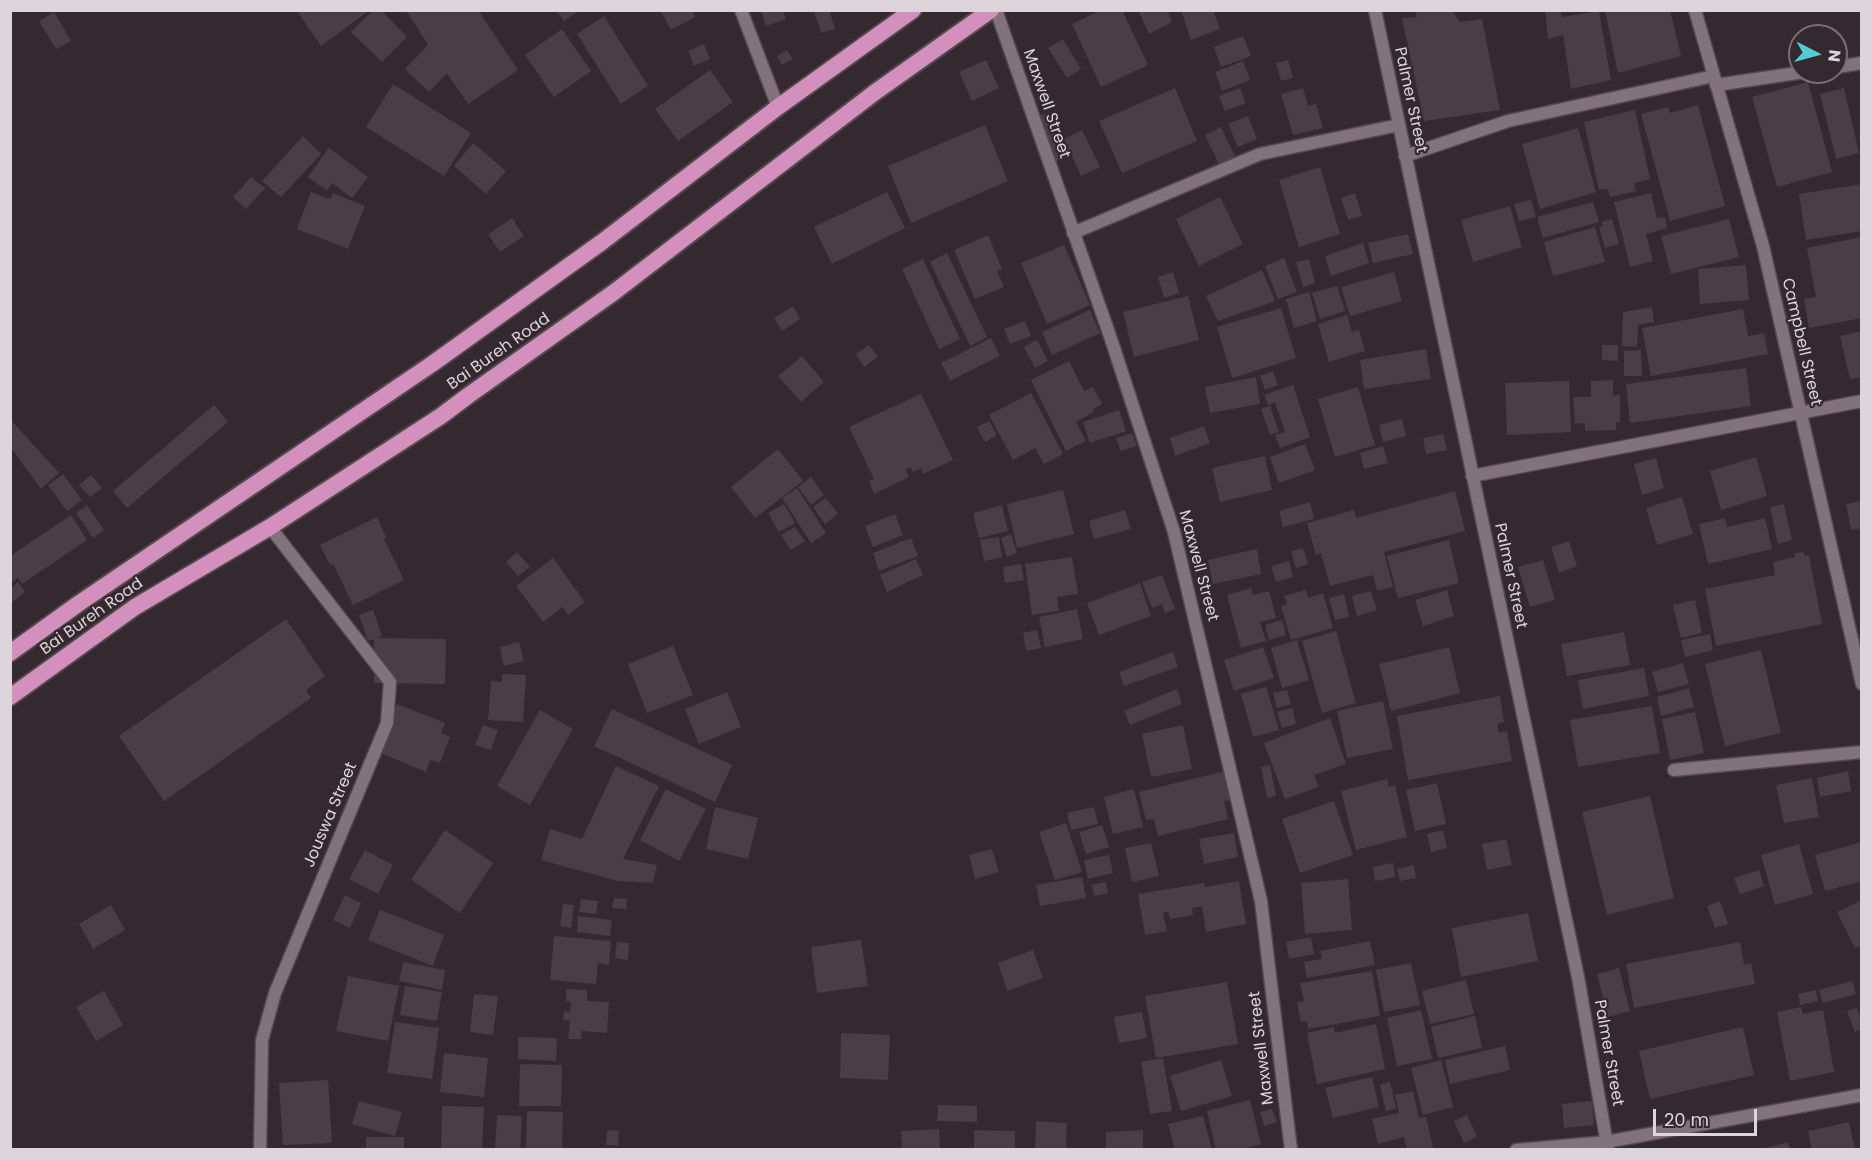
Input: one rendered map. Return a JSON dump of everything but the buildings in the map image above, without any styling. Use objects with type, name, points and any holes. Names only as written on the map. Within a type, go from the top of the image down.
[{"type":"highway","name":"Bai Bureh Road","points":[[10,653],[78,604],[432,364],[602,242],[778,107],[913,10]]},
{"type":"highway","name":"Bai Bureh Road","points":[[10,698],[135,607],[270,527],[441,416],[614,293],[874,93],[994,10]]},
{"type":"street","points":[[741,10],[778,107]]},
{"type":"street","name":"Maxwell Street","points":[[994,10],[1111,339],[1174,532],[1261,901],[1291,1149]]},
{"type":"street","name":"Palmer Street","points":[[1375,10],[1578,977],[1607,1146]]},
{"type":"street","name":"Campbell Street","points":[[1695,10],[1763,246],[1862,684]]},
{"type":"street","points":[[1405,156],[1508,122],[1715,80],[1788,73]]},
{"type":"street","points":[[1073,233],[1260,154],[1399,125]]},
{"type":"street","points":[[1472,476],[1800,411],[1862,401]]},
{"type":"street","name":"Jouswa Street","points":[[260,1149],[262,1040],[275,993],[387,723],[390,682],[270,527]]},
{"type":"street","points":[[1674,770],[1862,752]]},
{"type":"street","points":[[1516,1149],[1607,1146],[1862,1095]]}]
